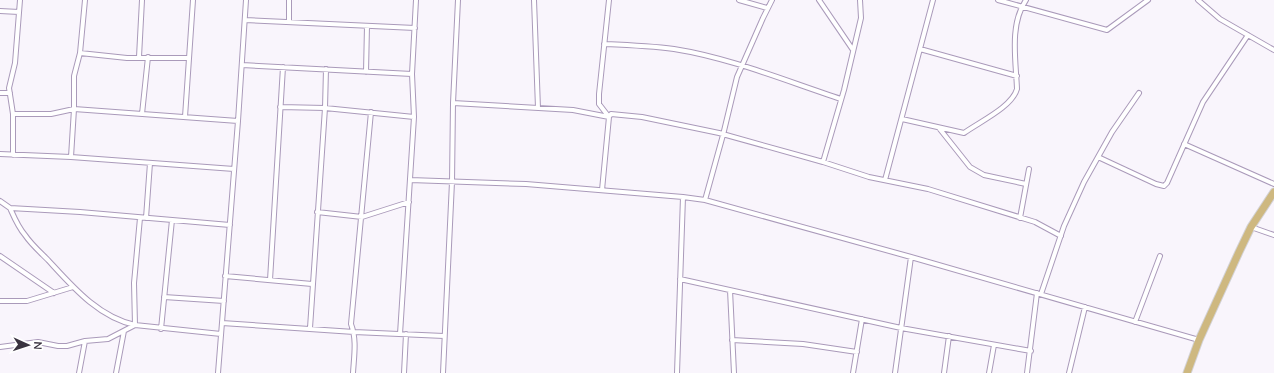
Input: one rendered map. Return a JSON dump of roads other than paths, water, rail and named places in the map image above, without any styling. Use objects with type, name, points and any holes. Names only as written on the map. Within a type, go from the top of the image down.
[{"type":"main road","points":[[1187,373],[1200,340],[1251,227],[1274,192]]},
{"type":"street","points":[[13,155],[13,114],[10,88],[15,63],[20,0]]},
{"type":"street","points":[[71,158],[74,110],[74,76],[80,53],[85,0]]},
{"type":"street","points":[[139,57],[142,0]]},
{"type":"street","points":[[185,117],[193,0]]},
{"type":"street","points":[[218,373],[246,0]]},
{"type":"street","points":[[289,22],[290,0]]},
{"type":"street","points":[[400,334],[414,117],[412,74],[416,0]]},
{"type":"street","points":[[443,373],[452,182],[453,102],[458,0]]},
{"type":"street","points":[[534,0],[538,108]]},
{"type":"street","points":[[602,190],[609,117],[599,104],[599,94],[608,0]]},
{"type":"street","points":[[739,0],[767,8]]},
{"type":"street","points":[[705,200],[737,77],[767,8],[772,0]]},
{"type":"street","points":[[819,0],[853,50]]},
{"type":"street","points":[[823,162],[853,50],[860,18],[860,0]]},
{"type":"street","points":[[885,180],[933,0]]},
{"type":"street","points":[[998,0],[1107,30],[1148,0]]},
{"type":"street","points":[[902,119],[964,133],[1002,108],[1016,95],[1016,25],[1021,6],[1026,0]]},
{"type":"street","points":[[1198,0],[1220,19],[1274,50]]},
{"type":"street","points":[[0,11],[19,12]]},
{"type":"street","points":[[245,20],[414,28]]},
{"type":"street","points":[[366,72],[367,26]]},
{"type":"street","points":[[1098,157],[1164,186],[1167,184],[1203,102],[1248,35]]},
{"type":"street","points":[[604,44],[674,49],[701,55],[741,66],[841,99]]},
{"type":"street","points":[[920,49],[1017,76]]},
{"type":"street","points":[[80,53],[127,58],[190,58]]},
{"type":"street","points":[[142,114],[148,57]]},
{"type":"street","points":[[242,65],[412,74]]},
{"type":"street","points":[[270,280],[283,67]]},
{"type":"street","points":[[310,328],[325,108],[326,70]]},
{"type":"street","points":[[0,93],[10,94]]},
{"type":"street","points":[[1027,373],[1039,294],[1064,226],[1082,188],[1112,132],[1139,93]]},
{"type":"street","points":[[453,102],[573,110],[609,117],[612,114],[642,117],[723,135],[823,162],[869,177],[928,190],[1034,222],[1061,236]]},
{"type":"street","points":[[280,106],[325,108],[414,117]]},
{"type":"street","points":[[13,114],[51,114],[74,110],[238,121]]},
{"type":"street","points":[[352,373],[355,341],[351,324],[371,112]]},
{"type":"street","points":[[939,128],[970,166],[984,175],[1026,184]]},
{"type":"street","points":[[1184,144],[1274,184]]},
{"type":"street","points":[[0,154],[234,169]]},
{"type":"street","points":[[146,218],[150,163]]},
{"type":"street","points":[[1020,218],[1029,169]]},
{"type":"street","points":[[410,180],[526,184],[705,200],[911,257],[1200,340]]},
{"type":"street","points":[[677,373],[683,197]]},
{"type":"street","points":[[0,201],[10,208],[172,220],[230,226]]},
{"type":"street","points":[[317,212],[362,217],[409,202]]},
{"type":"street","points":[[10,208],[16,222],[24,234],[73,287],[104,312],[128,324],[162,329],[221,334]]},
{"type":"street","points":[[135,325],[134,283],[140,218]]},
{"type":"street","points":[[162,329],[172,220]]},
{"type":"street","points":[[1251,227],[1274,235]]},
{"type":"street","points":[[0,256],[54,293]]},
{"type":"street","points":[[1136,322],[1160,256]]},
{"type":"street","points":[[895,373],[911,257]]},
{"type":"street","points":[[225,276],[312,284]]},
{"type":"street","points":[[680,279],[901,328],[1031,351]]},
{"type":"street","points":[[0,301],[27,301],[73,287]]},
{"type":"street","points":[[730,290],[734,373]]},
{"type":"street","points":[[164,297],[224,301]]},
{"type":"street","points":[[1069,373],[1085,307]]},
{"type":"street","points":[[853,373],[862,319]]},
{"type":"street","points":[[222,323],[354,332],[444,336]]},
{"type":"street","points":[[0,347],[38,342],[58,346],[67,346],[85,341],[108,339],[135,325]]},
{"type":"street","points":[[116,373],[124,331]]},
{"type":"street","points":[[404,373],[406,334]]},
{"type":"street","points":[[944,373],[950,336]]},
{"type":"street","points":[[732,340],[802,344],[857,352]]},
{"type":"street","points":[[79,373],[85,341]]},
{"type":"street","points":[[989,373],[994,345]]}]
